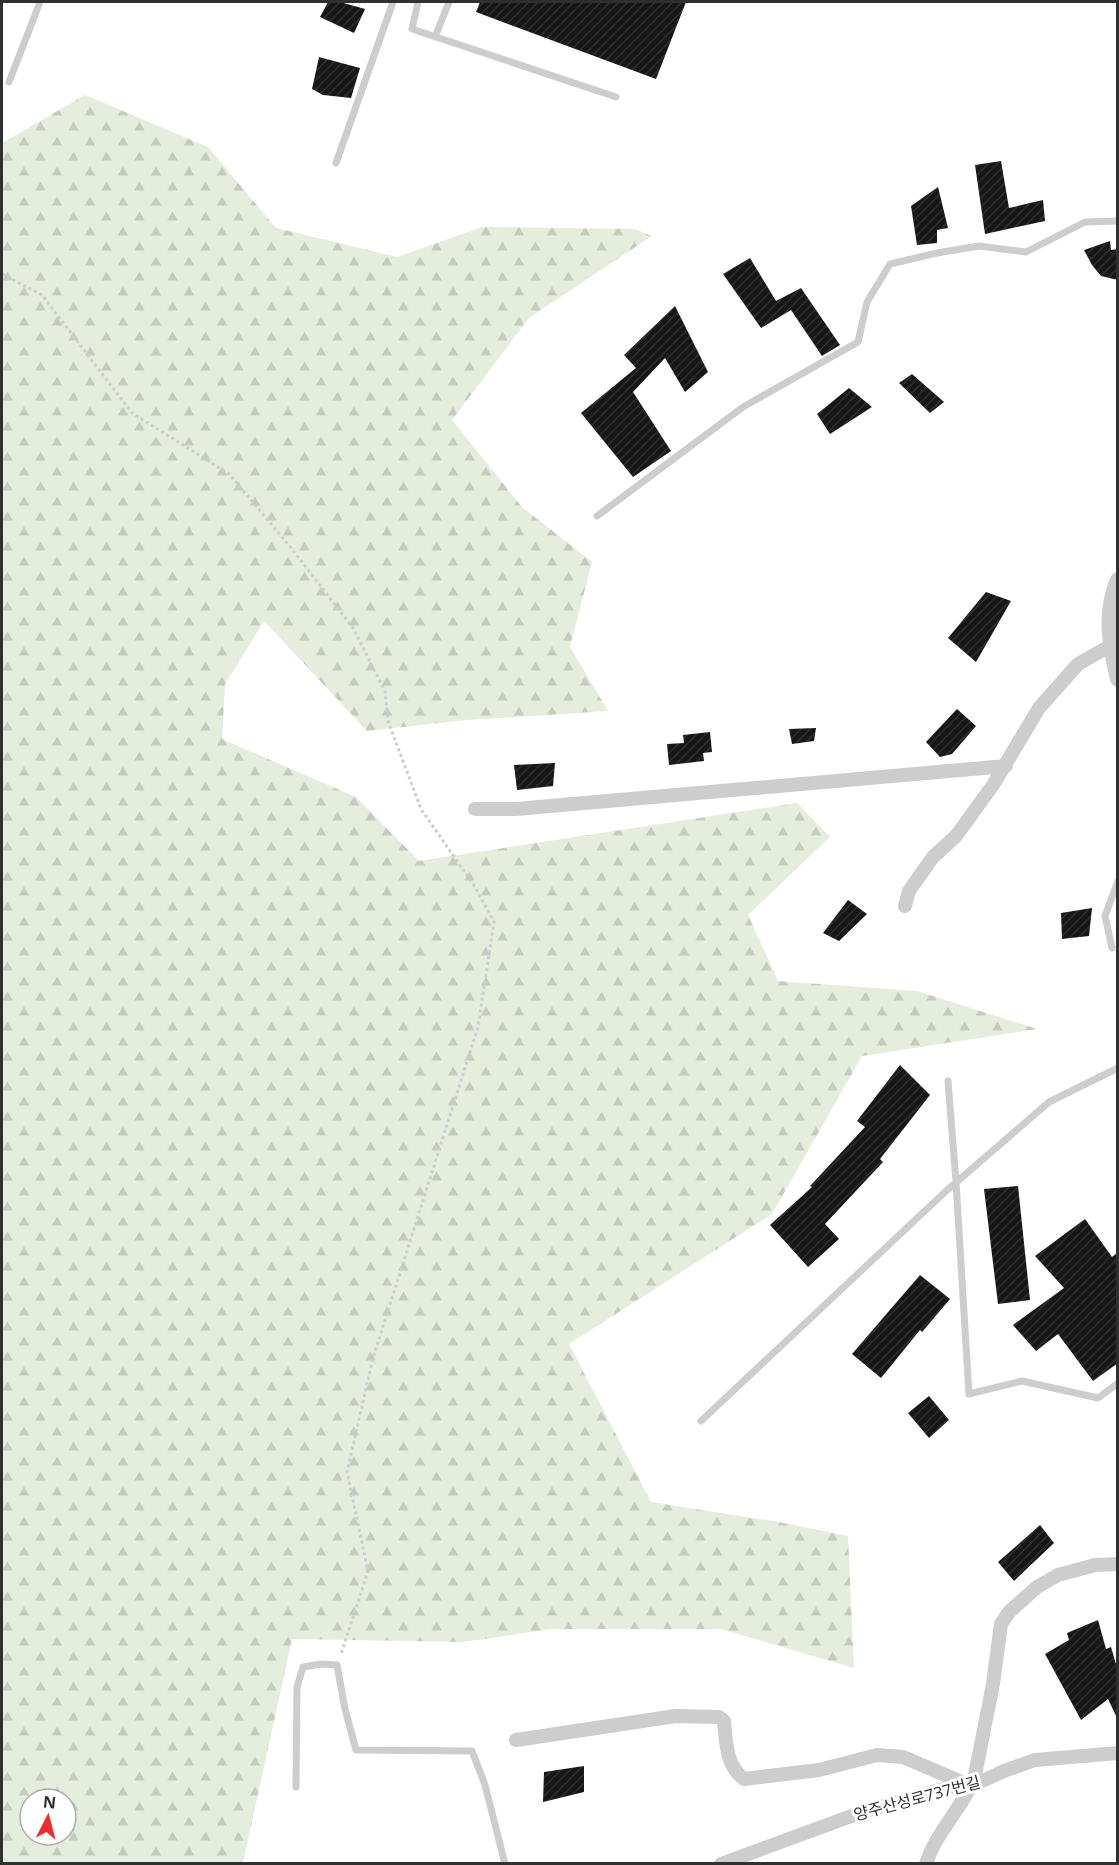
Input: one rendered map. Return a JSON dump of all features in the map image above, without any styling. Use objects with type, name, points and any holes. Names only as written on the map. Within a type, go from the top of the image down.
[{"type":"street","points":[[1118,580],[1110,608],[1109,624],[1110,646],[1118,679]]},
{"type":"street","points":[[905,906],[909,891],[933,857],[956,836],[1006,766],[1040,708],[1078,664],[1110,646]]},
{"type":"street","points":[[475,809],[527,808],[1006,766]]},
{"type":"street","points":[[926,1863],[928,1855],[971,1785],[993,1684],[1001,1624],[1009,1612],[1037,1587],[1058,1575],[1095,1564],[1118,1564]]},
{"type":"street","points":[[516,1740],[676,1716],[719,1717],[724,1721],[726,1748],[736,1773],[744,1779],[819,1770],[877,1755],[903,1757],[971,1785]]},
{"type":"street","name":"양주산성로737번길","points":[[721,1863],[744,1860],[865,1810],[950,1787],[971,1785],[1035,1760],[1118,1753]]},
{"type":"street","points":[[917,1796],[928,1785],[927,1773],[923,1765]]},
{"type":"lane","points":[[9,82],[40,2]]},
{"type":"lane","points":[[336,163],[393,2]]},
{"type":"lane","points":[[418,2],[412,29],[616,97]]},
{"type":"lane","points":[[435,37],[449,2]]},
{"type":"lane","points":[[597,516],[742,407],[858,342],[867,302],[890,264],[979,246],[1026,252],[1085,222],[1118,221]]},
{"type":"lane","points":[[1112,948],[1105,916],[1118,881]]},
{"type":"lane","points":[[701,1421],[956,1182],[1050,1102],[1118,1068]]},
{"type":"lane","points":[[948,1082],[969,1394],[1022,1381],[1098,1398],[1118,1383]]},
{"type":"lane","points":[[296,1787],[297,1687],[303,1667],[321,1664],[337,1665],[356,1750],[471,1750],[485,1785],[505,1863]]},
{"type":"path","points":[[2,274],[42,295],[132,413],[229,474],[288,543],[353,628],[385,691],[388,721],[421,809],[475,887],[494,922],[478,1027],[373,1358],[347,1472],[368,1571],[337,1665]]},
{"type":"green space","points":[[85,95],[208,147],[276,228],[397,257],[482,227],[635,229],[652,236],[529,318],[452,420],[522,507],[592,562],[570,647],[608,711],[467,720],[367,731],[264,621],[225,684],[222,739],[356,797],[419,861],[797,803],[830,837],[748,915],[778,981],[917,991],[1037,1029],[862,1056],[772,1214],[569,1344],[651,1502],[779,1522],[848,1536],[854,1668],[721,1629],[552,1629],[463,1642],[292,1639],[243,1863],[2,1863],[2,143]]},
{"type":"building","points":[[328,2],[340,2],[365,9],[354,33],[320,17]]},
{"type":"building","points":[[480,2],[686,2],[656,79],[476,12]]},
{"type":"building","points":[[319,57],[360,68],[351,98],[323,95],[312,89]]},
{"type":"building","points":[[1001,161],[1009,208],[1043,200],[1045,221],[985,234],[975,165]]},
{"type":"building","points":[[938,187],[948,228],[937,230],[937,243],[917,245],[911,206]]},
{"type":"building","points":[[1110,241],[1111,250],[1118,249],[1118,280],[1101,276],[1084,250]]},
{"type":"building","points":[[750,258],[776,301],[801,288],[840,345],[822,356],[791,310],[761,328],[723,274]]},
{"type":"building","points":[[675,306],[708,372],[685,392],[665,358],[633,392],[671,451],[633,477],[581,413],[636,368],[624,355]]},
{"type":"building","points":[[912,374],[944,402],[930,413],[899,383]]},
{"type":"building","points":[[849,388],[872,407],[830,434],[817,414]]},
{"type":"building","points":[[986,592],[1011,601],[976,662],[948,638]]},
{"type":"building","points":[[957,709],[976,726],[952,754],[940,757],[926,742]]},
{"type":"building","points":[[816,728],[814,741],[792,744],[789,729]]},
{"type":"building","points":[[710,732],[712,752],[703,753],[704,761],[669,765],[667,744],[684,743],[683,735]]},
{"type":"building","points":[[555,763],[553,786],[517,790],[514,765]]},
{"type":"building","points":[[848,900],[867,914],[839,941],[823,933]]},
{"type":"building","points":[[1092,908],[1089,936],[1062,939],[1061,913]]},
{"type":"building","points":[[900,1065],[930,1095],[880,1159],[883,1162],[825,1224],[839,1239],[808,1267],[770,1225],[812,1187],[810,1186],[865,1127],[857,1121]]},
{"type":"building","points":[[1018,1186],[1030,1300],[998,1304],[984,1189]]},
{"type":"building","points":[[1085,1219],[1112,1257],[1118,1252],[1118,1363],[1093,1381],[1058,1334],[1036,1351],[1013,1325],[1064,1288],[1035,1256]]},
{"type":"building","points":[[920,1275],[950,1299],[922,1332],[920,1330],[881,1378],[852,1354]]},
{"type":"building","points":[[929,1396],[949,1420],[929,1438],[908,1413]]},
{"type":"building","points":[[1040,1525],[1054,1543],[1014,1581],[998,1562]]},
{"type":"building","points":[[1098,1620],[1106,1649],[1111,1647],[1118,1671],[1118,1720],[1108,1699],[1081,1720],[1045,1654],[1069,1640],[1067,1633]]},
{"type":"building","points":[[584,1766],[584,1792],[543,1802],[544,1772]]}]
